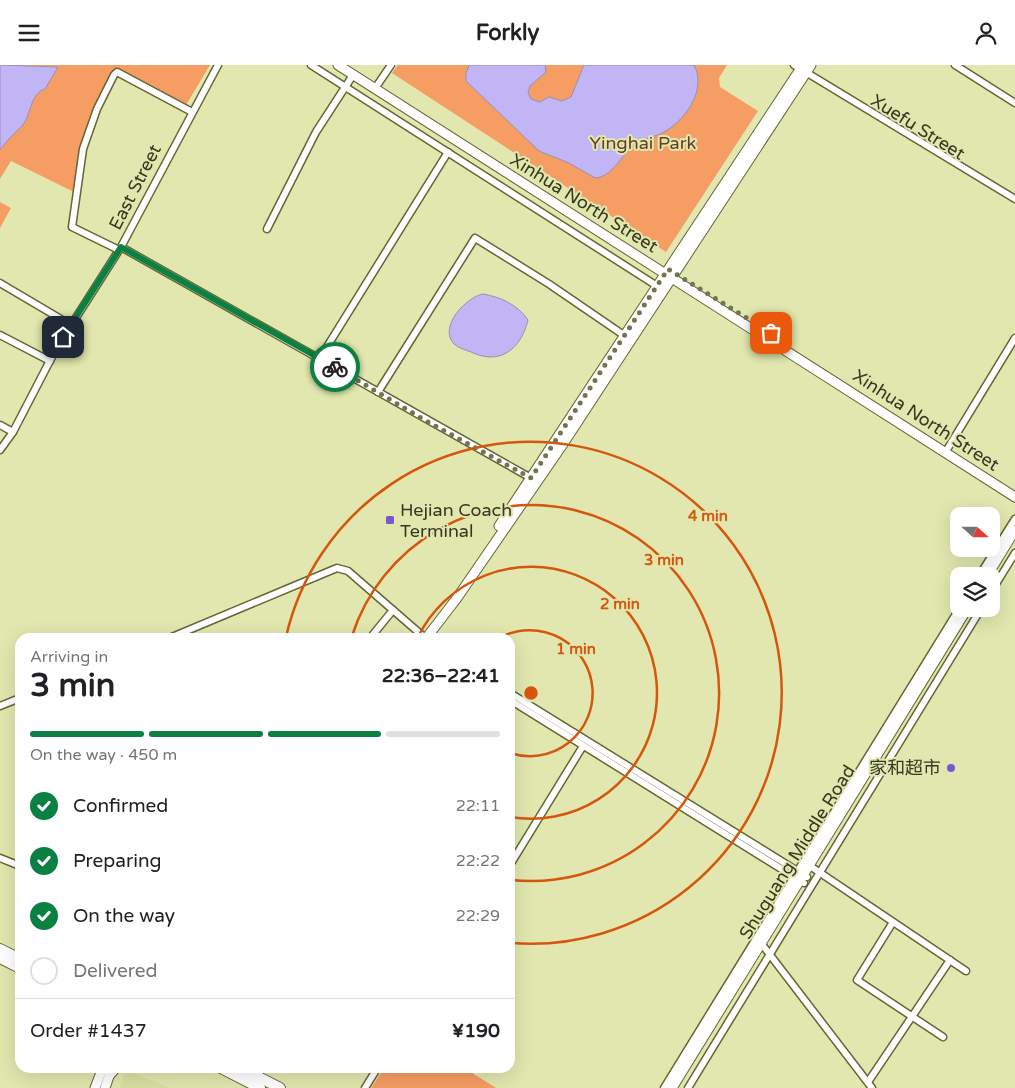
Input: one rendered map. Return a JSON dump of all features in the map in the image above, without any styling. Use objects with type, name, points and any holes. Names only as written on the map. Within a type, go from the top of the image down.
[{"type":"highway","points":[[0,949],[15,956]]},
{"type":"highway","points":[[0,958],[15,966]]},
{"type":"highway","points":[[231,1073],[260,1088]]},
{"type":"highway","points":[[251,1073],[280,1088]]},
{"type":"main road","name":"Xinhua North Street","points":[[338,65],[948,447],[1015,491]]},
{"type":"main road","name":"Xinhua North Street","points":[[348,65],[1015,497]]},
{"type":"main road","points":[[426,633],[496,543],[803,67]]},
{"type":"main road","points":[[426,633],[531,478],[657,286],[670,273]]},
{"type":"main road","points":[[992,567],[1015,530]]},
{"type":"main road","points":[[998,567],[1015,540]]},
{"type":"main road","name":"Shuguang Middle Road","points":[[672,1088],[962,617]]},
{"type":"main road","name":"Shuguang Middle Road","points":[[678,1088],[767,950],[801,877],[816,870],[968,617]]},
{"type":"main road","points":[[95,1088],[105,1073]]},
{"type":"main road","points":[[105,1088],[107,1073]]},
{"type":"street","name":"East Street","points":[[0,450],[13,432],[70,325],[120,249],[218,65]]},
{"type":"street","points":[[311,65],[657,286]]},
{"type":"street","points":[[378,84],[391,65]]},
{"type":"street","points":[[955,65],[1015,103]]},
{"type":"street","name":"Xuefu Street","points":[[803,67],[1015,199]]},
{"type":"street","name":"Xuefu Street","points":[[803,67],[820,84],[1015,204]]},
{"type":"street","points":[[192,112],[117,72],[97,109],[83,149],[72,227],[120,249],[320,358],[531,478]]},
{"type":"street","points":[[267,229],[316,132],[353,75]]},
{"type":"street","points":[[320,358],[448,152]]},
{"type":"street","points":[[378,392],[475,238],[549,284],[625,335]]},
{"type":"street","points":[[0,283],[70,325]]},
{"type":"street","points":[[0,335],[50,361]]},
{"type":"street","points":[[948,447],[1015,338]]},
{"type":"street","points":[[0,425],[13,432]]},
{"type":"street","points":[[986,567],[1015,519]]},
{"type":"street","points":[[1000,577],[1015,553]]},
{"type":"street","points":[[184,633],[337,568],[348,571],[419,633]]},
{"type":"street","points":[[374,633],[393,610]]},
{"type":"street","points":[[664,1088],[801,877],[955,617]]},
{"type":"street","points":[[688,1088],[767,950],[976,617]]},
{"type":"street","points":[[515,696],[801,877]]},
{"type":"street","points":[[0,706],[15,701]]},
{"type":"street","points":[[515,703],[801,877]]},
{"type":"street","points":[[515,857],[583,746]]},
{"type":"street","points":[[0,858],[15,864]]},
{"type":"street","points":[[816,870],[966,971]]},
{"type":"street","points":[[893,922],[857,980],[943,1037]]},
{"type":"street","points":[[767,950],[870,1085],[950,960]]},
{"type":"street","points":[[365,1088],[374,1073]]},
{"type":"shaded area","points":[[0,65],[58,67],[45,89],[36,95],[25,122],[0,150]]},
{"type":"shaded area","points":[[469,65],[545,65],[546,72],[530,86],[528,93],[531,99],[540,102],[549,97],[562,101],[571,97],[584,65],[694,65],[698,84],[692,103],[680,120],[664,132],[636,144],[607,174],[595,178],[569,163],[539,151],[466,81]]},
{"type":"shaded area","points":[[483,294],[496,297],[508,303],[519,310],[528,320],[525,330],[515,347],[500,356],[481,356],[464,350],[454,344],[450,337],[449,329],[456,314],[469,301]]},
{"type":"shaded area","points":[[126,1073],[134,1073],[170,1088],[120,1088]]},
{"type":"green space","points":[[0,65],[210,65],[186,105],[114,69],[90,119],[80,151],[74,192],[11,161],[0,179]]},
{"type":"green space","name":"Yinghai Park","points":[[398,65],[727,65],[719,78],[720,87],[758,111],[666,252],[392,73]]},
{"type":"green space","points":[[0,202],[11,208],[0,228]]},
{"type":"green space","points":[[381,1073],[472,1073],[496,1088],[371,1088]]},
{"type":"way so far","points":[[335,367],[428,422],[531,478],[668,269],[771,333]]},
{"type":"place","name":"Hejian Coach Terminal","points":[[390,520]]},
{"type":"place","name":"家和超市","points":[[951,768]]},
{"type":"route","points":[[63,337],[121,247],[335,367]]}]
